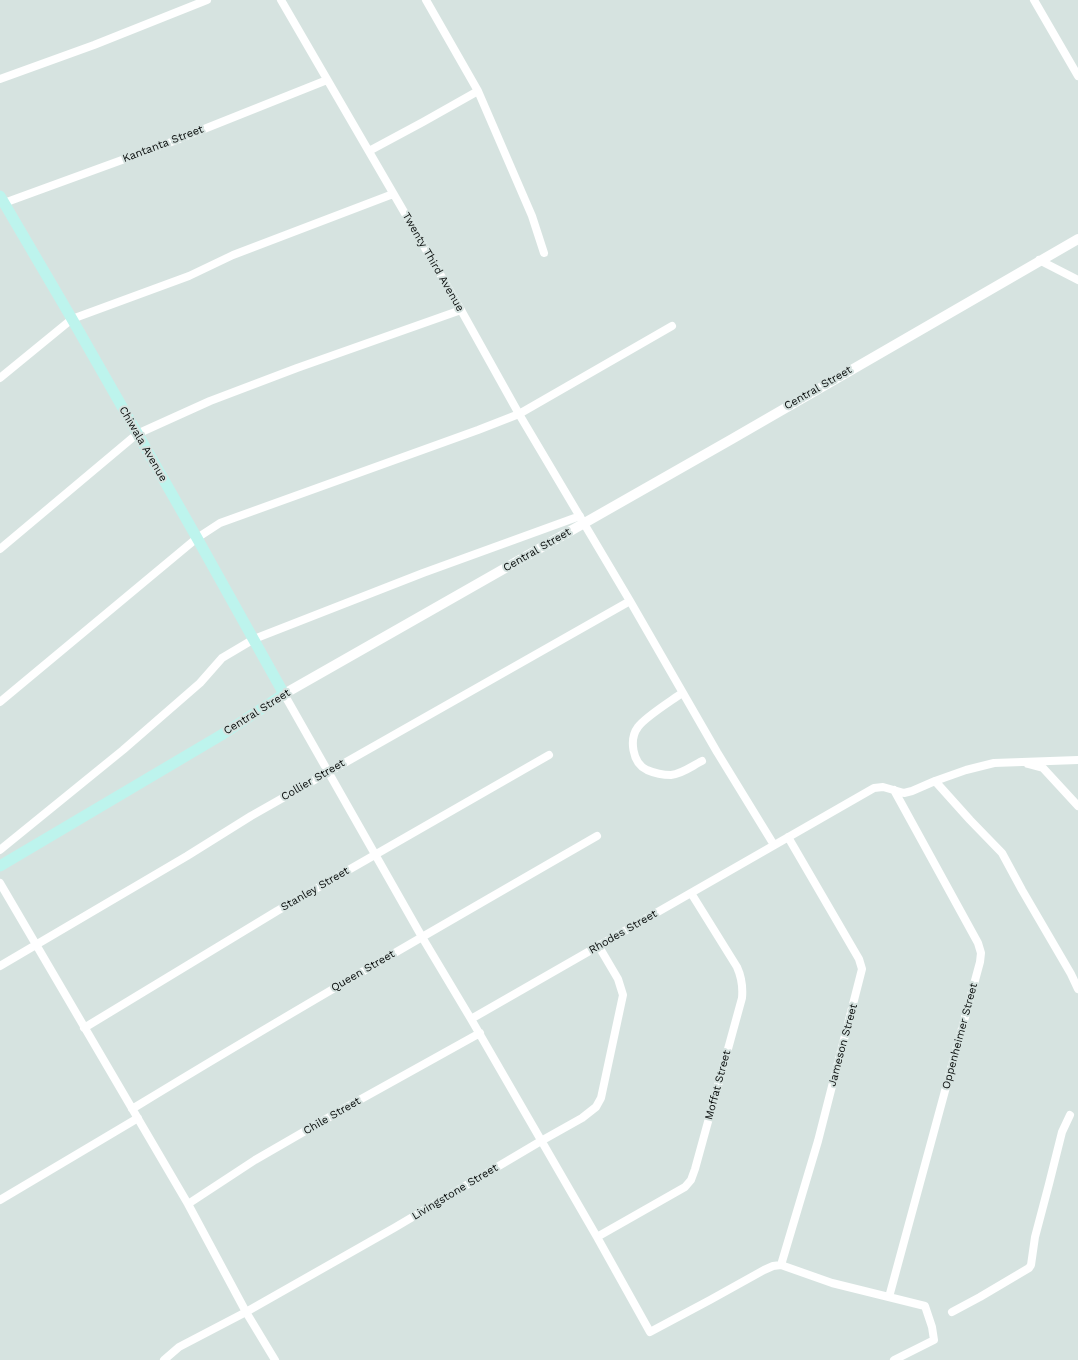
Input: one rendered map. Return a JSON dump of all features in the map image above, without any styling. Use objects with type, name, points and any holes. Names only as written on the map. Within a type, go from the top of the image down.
[{"type":"main road","name":"Chiwala Avenue","points":[[1,202],[72,319],[284,694]]},
{"type":"main road","name":"Central Street","points":[[0,866],[223,734],[284,694]]},
{"type":"street","points":[[0,80],[94,45],[207,0]]},
{"type":"street","name":"Twenty Third Avenue","points":[[281,0],[461,310],[519,414],[630,601],[682,693],[774,845]]},
{"type":"street","points":[[426,0],[478,91],[532,216],[544,253]]},
{"type":"street","points":[[1034,0],[1077,73]]},
{"type":"street","name":"Kantanta Street","points":[[1,202],[174,140],[327,80]]},
{"type":"street","points":[[369,152],[478,91]]},
{"type":"street","points":[[0,378],[72,319],[189,276],[233,255],[393,194]]},
{"type":"street","name":"Central Street","points":[[284,694],[582,520],[732,439],[1039,260],[1078,239]]},
{"type":"street","points":[[1039,260],[1078,280]]},
{"type":"street","points":[[0,549],[137,434],[210,401],[297,368],[461,310]]},
{"type":"street","points":[[0,702],[197,538],[220,523],[519,414],[672,326]]},
{"type":"street","points":[[0,850],[134,740],[200,683],[222,658],[254,639],[423,572],[582,520]]},
{"type":"street","name":"Collier Street","points":[[0,966],[187,856],[257,812],[630,601]]},
{"type":"street","points":[[682,693],[638,726],[633,737],[634,752],[640,764],[646,770],[663,774],[671,775],[679,773],[702,762]]},
{"type":"street","points":[[284,694],[422,937],[480,1033],[541,1141],[598,1237],[650,1332],[764,1270],[772,1266],[781,1265],[832,1283],[925,1306],[932,1327],[934,1340],[894,1360]]},
{"type":"street","name":"Stanley Street","points":[[84,1028],[277,911],[549,755]]},
{"type":"street","name":"Rhodes Street","points":[[471,1018],[874,788],[883,787],[904,793],[966,770],[994,763],[1078,760]]},
{"type":"street","points":[[1020,762],[1043,768],[1078,806]]},
{"type":"street","points":[[935,781],[1002,853],[1071,974],[1078,989]]},
{"type":"street","name":"Oppenheimer Street","points":[[889,1297],[980,962],[981,953],[978,943],[894,790]]},
{"type":"street","name":"Queen Street","points":[[132,1109],[257,1033],[597,836]]},
{"type":"street","name":"Jameson Street","points":[[781,1265],[818,1141],[862,969],[860,959],[788,838]]},
{"type":"street","points":[[0,883],[188,1204],[246,1312],[275,1360]]},
{"type":"street","name":"Moffat Street","points":[[598,1237],[685,1187],[691,1180],[742,998],[743,990],[741,976],[737,967],[691,893]]},
{"type":"street","name":"Livingstone Street","points":[[164,1360],[180,1346],[246,1312],[394,1228],[596,1108],[600,1098],[623,995],[618,979],[598,946]]},
{"type":"street","name":"Chile Street","points":[[188,1204],[255,1160],[480,1033]]},
{"type":"street","points":[[952,1312],[1029,1268],[1031,1265],[1035,1237],[1062,1132],[1070,1115]]},
{"type":"street","points":[[0,1200],[138,1118]]}]
